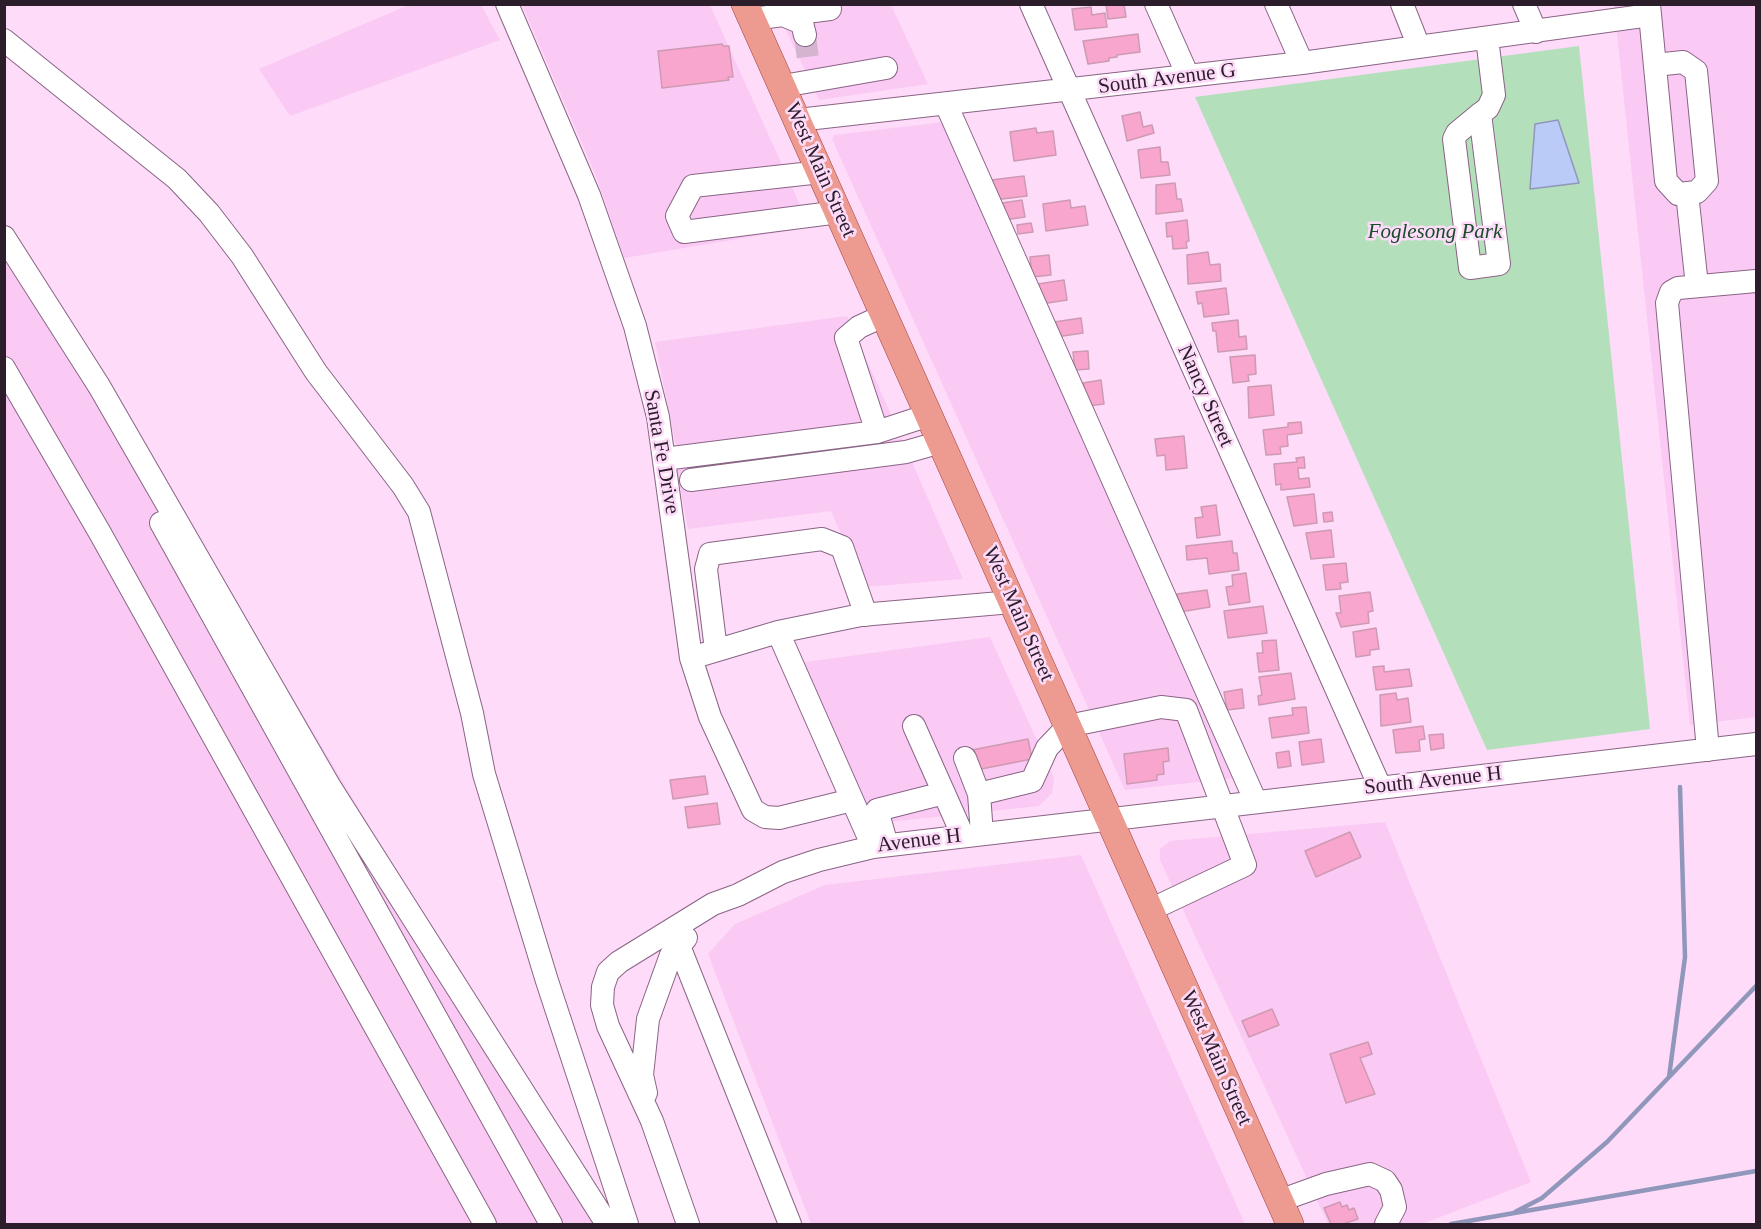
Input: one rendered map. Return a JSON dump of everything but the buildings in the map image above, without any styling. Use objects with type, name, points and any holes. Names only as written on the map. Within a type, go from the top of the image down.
[{"type":"main road","name":"West Main Street","points":[[748,12],[1285,1213]]},
{"type":"street","name":"Santa Fe Drive","points":[[507,4],[589,195],[635,326],[658,417],[692,658],[710,717],[753,810],[765,817],[778,818],[852,800]]},
{"type":"street","name":"Nancy Street","points":[[1031,4],[1380,787]]},
{"type":"street","points":[[1156,4],[1188,76]]},
{"type":"street","points":[[1276,4],[1302,63]]},
{"type":"street","points":[[1402,4],[1419,47]]},
{"type":"street","points":[[1524,4],[1536,32]]},
{"type":"street","points":[[748,12],[783,15],[830,9]]},
{"type":"street","points":[[1650,10],[1655,65],[1666,181],[1678,194],[1697,192],[1707,181],[1696,71],[1683,62],[1655,65]]},
{"type":"street","name":"South Avenue G","points":[[798,120],[1302,63],[1536,32],[1621,18],[1650,10]]},
{"type":"street","points":[[783,15],[802,23],[805,35]]},
{"type":"street","points":[[1480,114],[1499,264],[1470,268],[1454,139],[1457,132],[1480,114],[1488,108],[1494,95],[1487,38]]},
{"type":"street","points":[[4,40],[177,178],[210,213],[243,256],[316,372],[403,486],[419,512],[467,691],[484,774],[547,981],[627,1224]]},
{"type":"street","points":[[783,86],[809,70],[886,68]]},
{"type":"street","points":[[946,104],[1255,800]]},
{"type":"street","points":[[821,171],[693,186],[677,216],[684,232],[839,212]]},
{"type":"street","points":[[1687,193],[1697,286]]},
{"type":"street","points":[[4,237],[99,386],[330,787],[607,1224]]},
{"type":"street","points":[[4,254],[146,496],[551,1224]]},
{"type":"street","points":[[1708,750],[1667,303],[1671,292],[1678,288],[1756,281]]},
{"type":"street","points":[[877,432],[846,338],[859,327],[885,315]]},
{"type":"street","points":[[4,368],[106,543],[485,1224]]},
{"type":"street","points":[[664,459],[877,432],[929,416]]},
{"type":"street","points":[[692,480],[906,452],[941,442]]},
{"type":"street","points":[[716,650],[706,568],[710,554],[822,539],[842,547],[866,615]]},
{"type":"street","points":[[692,658],[778,632],[866,615],[1012,602]]},
{"type":"street","points":[[778,632],[852,800],[880,846]]},
{"type":"street","points":[[979,794],[1032,781],[1047,748],[1068,726],[1161,707],[1186,710],[1245,865],[1150,910]]},
{"type":"street","points":[[914,726],[944,793],[973,835]]},
{"type":"street","name":"South Avenue H","points":[[1109,818],[1756,744]]},
{"type":"street","points":[[965,758],[979,794],[973,835]]},
{"type":"street","points":[[880,846],[877,810],[944,793]]},
{"type":"street","name":"Avenue H","points":[[738,895],[783,872],[880,846],[1109,818]]},
{"type":"street","points":[[652,1120],[642,1075],[644,1046],[657,987],[671,955],[738,895]]},
{"type":"street","points":[[688,1224],[652,1120],[608,1026],[602,1005],[603,987],[608,972],[619,962],[713,903],[738,895]]},
{"type":"street","points":[[679,946],[790,1224]]},
{"type":"street","points":[[1285,1213],[1326,1184],[1370,1174],[1385,1181],[1391,1190],[1395,1207],[1386,1224]]},
{"type":"shaded area","points":[[411,4],[481,5],[500,40],[290,116],[259,69]]},
{"type":"shaded area","points":[[522,5],[710,5],[810,227],[624,258],[596,176]]},
{"type":"shaded area","points":[[774,5],[891,5],[928,84],[819,100]]},
{"type":"shaded area","points":[[1614,5],[1756,5],[1756,717],[1690,725]]},
{"type":"shaded area","points":[[944,122],[1235,778],[1125,790],[832,139],[834,135]]},
{"type":"shaded area","points":[[4,231],[109,390],[411,896],[612,1224],[5,1224]]},
{"type":"shaded area","points":[[847,316],[893,419],[676,447],[655,342]]},
{"type":"shaded area","points":[[902,439],[963,579],[864,587],[831,511],[688,529],[675,461]]},
{"type":"shaded area","points":[[990,637],[1054,778],[1052,793],[1039,806],[869,824],[798,663]]},
{"type":"shaded area","points":[[1385,822],[1531,1182],[1422,1224],[1328,1224],[1160,860],[1160,849],[1170,841]]},
{"type":"shaded area","points":[[1081,855],[1245,1224],[811,1224],[708,954],[735,924],[825,885]]},
{"type":"green space","name":"Foglesong Park","points":[[1579,46],[1650,729],[1487,750],[1195,97]]},
{"type":"water","points":[[1558,120],[1579,183],[1530,189],[1535,124]]},
{"type":"waterway","points":[[1669,1077],[1685,957],[1680,787]]},
{"type":"waterway","points":[[1515,1212],[1542,1198],[1607,1142],[1756,986]]},
{"type":"waterway","points":[[1451,1224],[1756,1171]]},
{"type":"tunnel","points":[[805,35],[808,59]]}]
